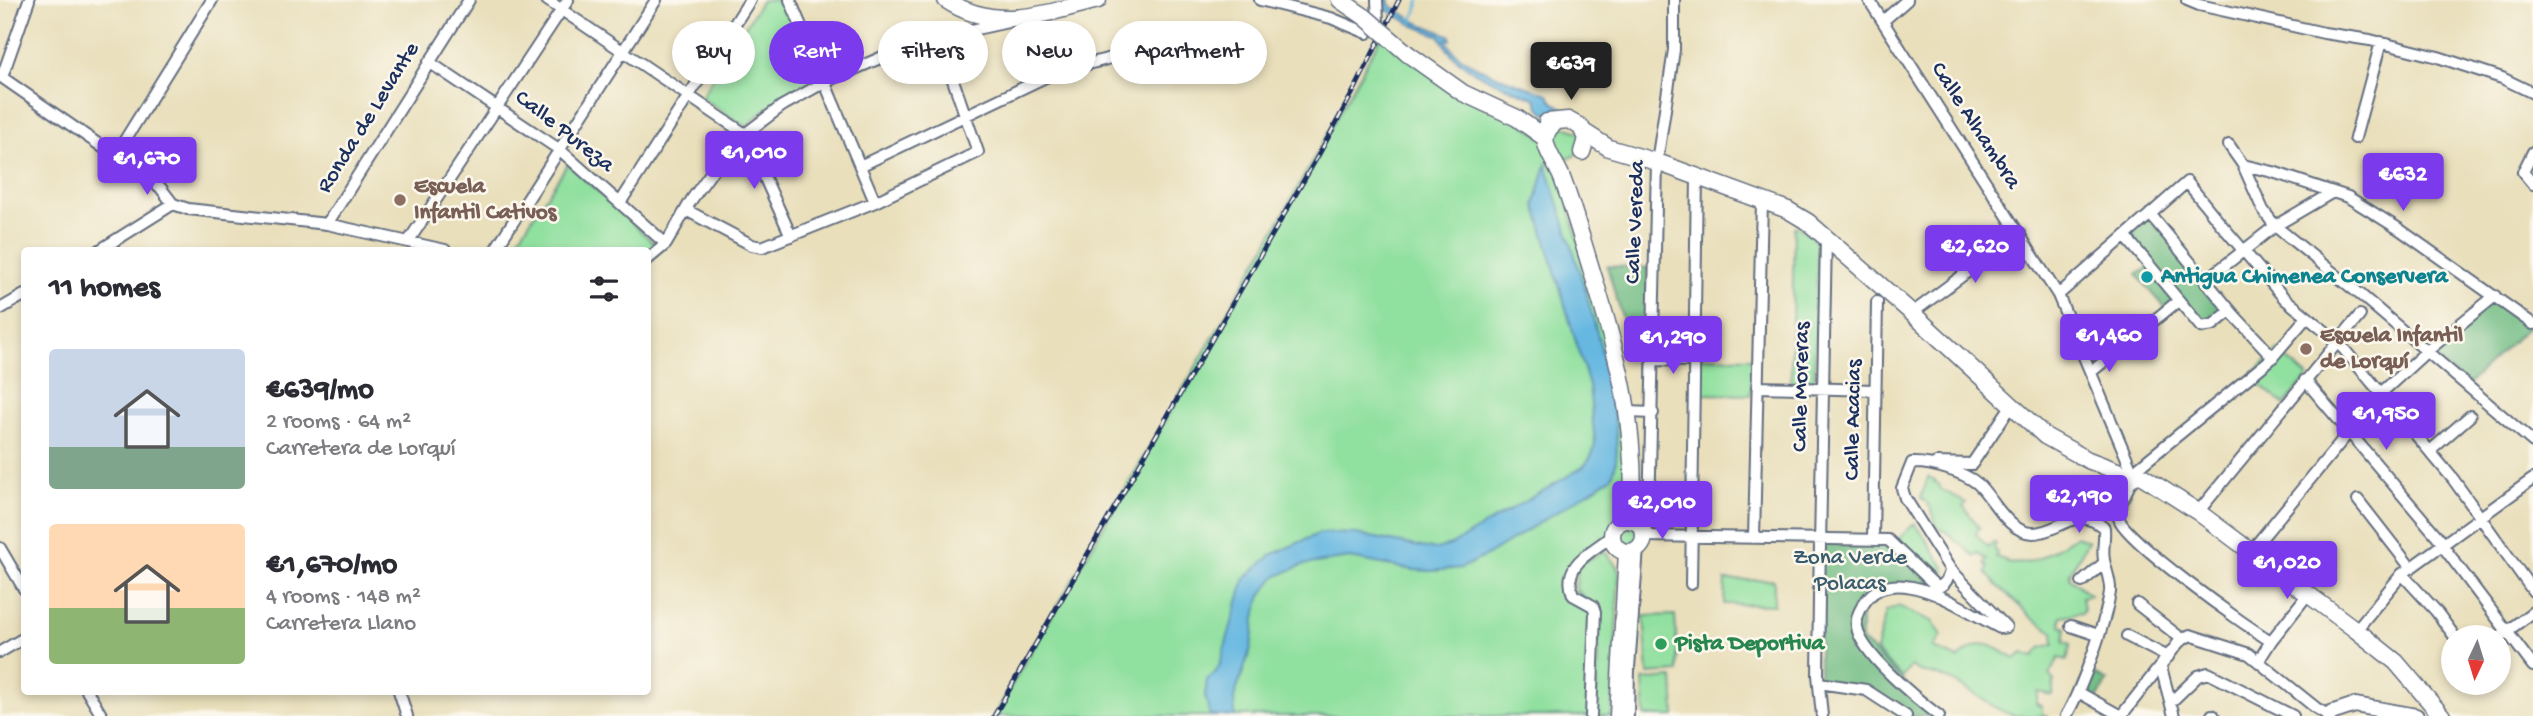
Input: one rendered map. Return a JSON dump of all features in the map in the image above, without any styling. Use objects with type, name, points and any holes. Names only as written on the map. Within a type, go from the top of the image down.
[{"type":"main road","points":[[946,0],[971,6],[993,19],[1027,17],[1056,5],[1098,0]]},
{"type":"main road","points":[[1340,0],[1463,93],[1517,118],[1545,138]]},
{"type":"main road","points":[[1517,118],[1574,122],[1609,148],[1657,162],[1788,210],[1826,237],[2045,436],[2070,452],[2100,465],[2134,471],[2198,512],[2396,662],[2441,716]]},
{"type":"main road","points":[[1555,122],[1550,126],[1545,138],[1547,150],[1568,192],[1616,354],[1628,412],[1633,454],[1636,537],[1618,716]]},
{"type":"main road","points":[[1568,192],[1569,169],[1586,139],[1584,132]]},
{"type":"main road","points":[[1551,155],[1563,161],[1609,148]]},
{"type":"main road","points":[[1618,523],[1636,537],[1617,548],[1612,536],[1618,523]]},
{"type":"street","points":[[29,0],[1,77],[160,187],[173,204],[188,209],[327,224],[431,247]]},
{"type":"street","points":[[115,156],[212,0]]},
{"type":"street","name":"Ronda de Levante","points":[[327,224],[469,0]]},
{"type":"street","points":[[547,0],[565,5],[624,50],[745,134],[791,236]]},
{"type":"street","points":[[497,247],[656,0]]},
{"type":"street","points":[[620,202],[751,0]]},
{"type":"street","points":[[790,0],[799,21]]},
{"type":"street","points":[[1260,0],[1331,18],[1367,33],[1378,22],[1377,0]]},
{"type":"street","name":"Calle Vereda","points":[[1628,716],[1636,537],[1650,516],[1657,162],[1674,50],[1674,0]]},
{"type":"street","name":"Calle Alhambra","points":[[1869,0],[2020,233],[2057,295],[2134,471]]},
{"type":"street","points":[[1883,21],[1907,0]]},
{"type":"street","points":[[2187,0],[2297,27],[2381,42],[2494,75],[2533,93]]},
{"type":"street","points":[[408,242],[565,5]]},
{"type":"street","points":[[988,26],[1027,17],[1029,21]]},
{"type":"street","points":[[2355,138],[2381,42]]},
{"type":"street","name":"Calle Pureza","points":[[429,62],[560,150],[666,244]]},
{"type":"street","points":[[651,256],[666,244],[723,156],[745,134],[782,106],[821,84]]},
{"type":"street","points":[[826,84],[875,202]]},
{"type":"street","points":[[686,210],[752,245],[762,247],[875,202],[978,152],[955,84]]},
{"type":"street","points":[[860,166],[1030,84]]},
{"type":"street","points":[[2229,145],[2243,166],[2263,210],[2275,226],[2533,442]]},
{"type":"street","points":[[2533,152],[2523,172],[2533,184]]},
{"type":"street","points":[[2243,166],[2273,172],[2333,192],[2365,207],[2533,324]]},
{"type":"street","points":[[1691,584],[1697,177]]},
{"type":"street","points":[[2057,295],[2188,182],[2285,299],[2337,341],[2430,451],[2533,591]]},
{"type":"street","points":[[2205,281],[2275,226],[2333,192]]},
{"type":"street","points":[[1754,538],[1762,201]]},
{"type":"street","points":[[105,247],[173,204]]},
{"type":"street","points":[[2150,214],[2230,311],[2273,357]]},
{"type":"street","points":[[1912,313],[2020,233]]},
{"type":"street","points":[[2125,236],[2201,327],[2213,325],[2230,311]]},
{"type":"street","name":"Calle Moreras","points":[[1822,716],[1819,683],[1819,539],[1826,237]]},
{"type":"street","points":[[2251,551],[2347,431],[2381,393],[2427,351],[2495,296]]},
{"type":"street","points":[[0,309],[21,297]]},
{"type":"street","points":[[2091,372],[2178,301]]},
{"type":"street","name":"Calle Acacias","points":[[1873,540],[1877,302]]},
{"type":"street","points":[[2198,512],[2360,315]]},
{"type":"street","points":[[2271,641],[2218,606],[2146,547],[2121,523],[2119,517],[2134,471],[2273,357],[2306,318]]},
{"type":"street","points":[[1654,360],[1693,360]]},
{"type":"street","points":[[2305,380],[2443,544],[2497,625]]},
{"type":"street","points":[[1757,387],[1875,390]]},
{"type":"street","points":[[1636,537],[1888,540],[1933,590],[2000,628],[2006,627],[1950,569],[1905,498],[1902,488],[1912,463],[1972,464],[2011,406]]},
{"type":"street","points":[[1628,412],[1653,413]]},
{"type":"street","points":[[2430,451],[2470,416]]},
{"type":"street","points":[[1923,462],[1967,476],[1987,493],[2006,517],[2026,532],[2042,531],[2070,519],[2083,519],[2100,524],[2104,528],[2104,563],[2110,594],[2078,692],[2066,716]]},
{"type":"street","points":[[2356,630],[2407,571],[2533,479]]},
{"type":"street","points":[[2358,500],[2447,625]]},
{"type":"street","points":[[1591,716],[1595,611],[1594,606],[1573,595],[1571,589],[1574,565],[1578,559],[1612,536]]},
{"type":"street","points":[[0,548],[21,584]]},
{"type":"street","points":[[2082,582],[2104,563]]},
{"type":"street","points":[[1939,716],[1908,692],[1872,654],[1857,630],[1856,621],[1861,608],[1876,590],[1900,586],[1933,590],[1949,576],[1950,569]]},
{"type":"street","points":[[2259,660],[2308,594]]},
{"type":"street","points":[[2137,604],[2182,639]]},
{"type":"street","points":[[2511,628],[2533,612]]},
{"type":"street","points":[[2071,626],[2098,635]]},
{"type":"street","points":[[2078,692],[2121,716],[2182,639],[2195,635],[2259,660],[2328,716],[2355,705],[2416,716]]},
{"type":"street","points":[[2127,636],[2165,662],[2174,716]]},
{"type":"street","points":[[0,652],[21,640]]},
{"type":"street","points":[[2511,643],[2533,666]]},
{"type":"street","points":[[2171,702],[2203,673],[2208,673],[2293,716]]},
{"type":"street","points":[[1819,683],[1866,690],[1906,716]]},
{"type":"street","points":[[89,695],[102,716]]},
{"type":"street","points":[[400,695],[407,716]]},
{"type":"street","points":[[2255,697],[2279,716]]},
{"type":"street","points":[[1886,703],[1887,716]]},
{"type":"green space","points":[[762,0],[783,0],[793,21],[769,21],[769,84],[805,84],[763,111],[746,127],[701,97],[709,84],[755,84],[755,21],[749,21]]},
{"type":"green space","points":[[1383,33],[1544,138],[1559,170],[1630,429],[1627,520],[1618,523],[1613,532],[1578,559],[1571,589],[1593,606],[1592,716],[994,716],[1265,247]]},
{"type":"green space","points":[[1556,124],[1582,133],[1576,155],[1570,158],[1558,157],[1548,133]]},
{"type":"green space","points":[[568,164],[656,245],[651,249],[651,247],[513,247]]},
{"type":"green space","points":[[2150,214],[2230,311],[2206,328],[2178,301],[2167,310],[2137,275],[2149,267],[2125,236]]},
{"type":"green space","points":[[1797,226],[1818,242],[1814,382],[1791,381],[1794,227]]},
{"type":"green space","points":[[1607,266],[1648,268],[1646,399]]},
{"type":"green space","points":[[2495,296],[2532,323],[2467,385],[2427,351]]},
{"type":"green space","points":[[2278,351],[2308,377],[2284,405],[2250,376]]},
{"type":"green space","points":[[1699,357],[1752,358],[1751,395],[1699,394]]},
{"type":"green space","points":[[1928,477],[1940,485],[1939,488],[1966,503],[1963,506],[1980,528],[1975,533],[1988,547],[1993,542],[1996,544],[1996,557],[2007,563],[2034,560],[2076,536],[2088,541],[2070,573],[2070,578],[2090,595],[2082,597],[2082,613],[2061,616],[2061,626],[2066,628],[2064,642],[2071,644],[2067,660],[2059,658],[2049,675],[2054,681],[2052,695],[2038,692],[2036,704],[2042,706],[2042,714],[2048,716],[2016,716],[2007,713],[1950,680],[1921,672],[1911,666],[1902,678],[1876,651],[1886,611],[1898,606],[1932,621],[1942,635],[1933,648],[1958,659],[1981,645],[1992,646],[2015,659],[2023,653],[2033,657],[2040,648],[2054,644],[2053,632],[2032,618],[1986,572],[1987,560],[1978,553],[1974,556],[1936,526],[1932,510],[1921,498]]},
{"type":"green space","points":[[1627,522],[1637,526],[1641,536],[1637,546],[1627,550],[1617,546],[1613,536],[1617,526]]},
{"type":"green space","points":[[1915,523],[1945,568],[1944,573],[1934,574],[1897,540]]},
{"type":"green space","name":"Zona Verde Polacas","points":[[1819,539],[1888,540],[1938,588],[1885,587],[1861,608],[1861,639],[1939,716],[1906,716],[1866,690],[1819,683]]},
{"type":"green space","points":[[1604,551],[1617,566],[1619,573],[1612,716],[1595,716],[1600,613],[1576,589],[1578,565]]},
{"type":"green space","name":"Pista Deportiva","points":[[1725,580],[1774,580],[1774,605],[1724,604]]},
{"type":"green space","name":"Pista Deportiva","points":[[1675,615],[1678,672],[1648,674],[1644,616]]},
{"type":"green space","points":[[2086,669],[2107,681],[2096,701],[2078,692]]},
{"type":"green space","name":"Pista Deportiva","points":[[1673,678],[1675,716],[1645,716],[1643,680]]},
{"type":"water","points":[[1383,0],[1390,0],[1388,4],[1416,22],[1451,36],[1451,40],[1446,39],[1452,49],[1476,67],[1548,94],[1553,102],[1567,111],[1547,114],[1539,107],[1536,99],[1468,68],[1447,48],[1440,36],[1415,26],[1382,7]]},
{"type":"water","points":[[1546,164],[1581,276],[1607,374],[1615,418],[1617,454],[1611,478],[1486,556],[1461,568],[1413,570],[1350,558],[1302,565],[1275,577],[1261,595],[1256,612],[1251,648],[1234,698],[1235,716],[1210,716],[1205,696],[1207,680],[1220,664],[1245,578],[1271,555],[1320,533],[1356,534],[1436,549],[1451,545],[1583,467],[1590,459],[1595,443],[1589,386],[1535,204]]},
{"type":"waterway","points":[[1412,23],[1420,0]]},
{"type":"railway","points":[[994,716],[1319,154],[1399,0]]},
{"type":"place","name":"Escuela Infantil Cativos","points":[[400,200]]},
{"type":"place","name":"Antigua Chimenea Conservera","points":[[2147,277]]},
{"type":"place","name":"Escuela Infantil de Lorquí","points":[[2306,349]]},
{"type":"place","name":"Pista Deportiva","points":[[1661,644]]}]
